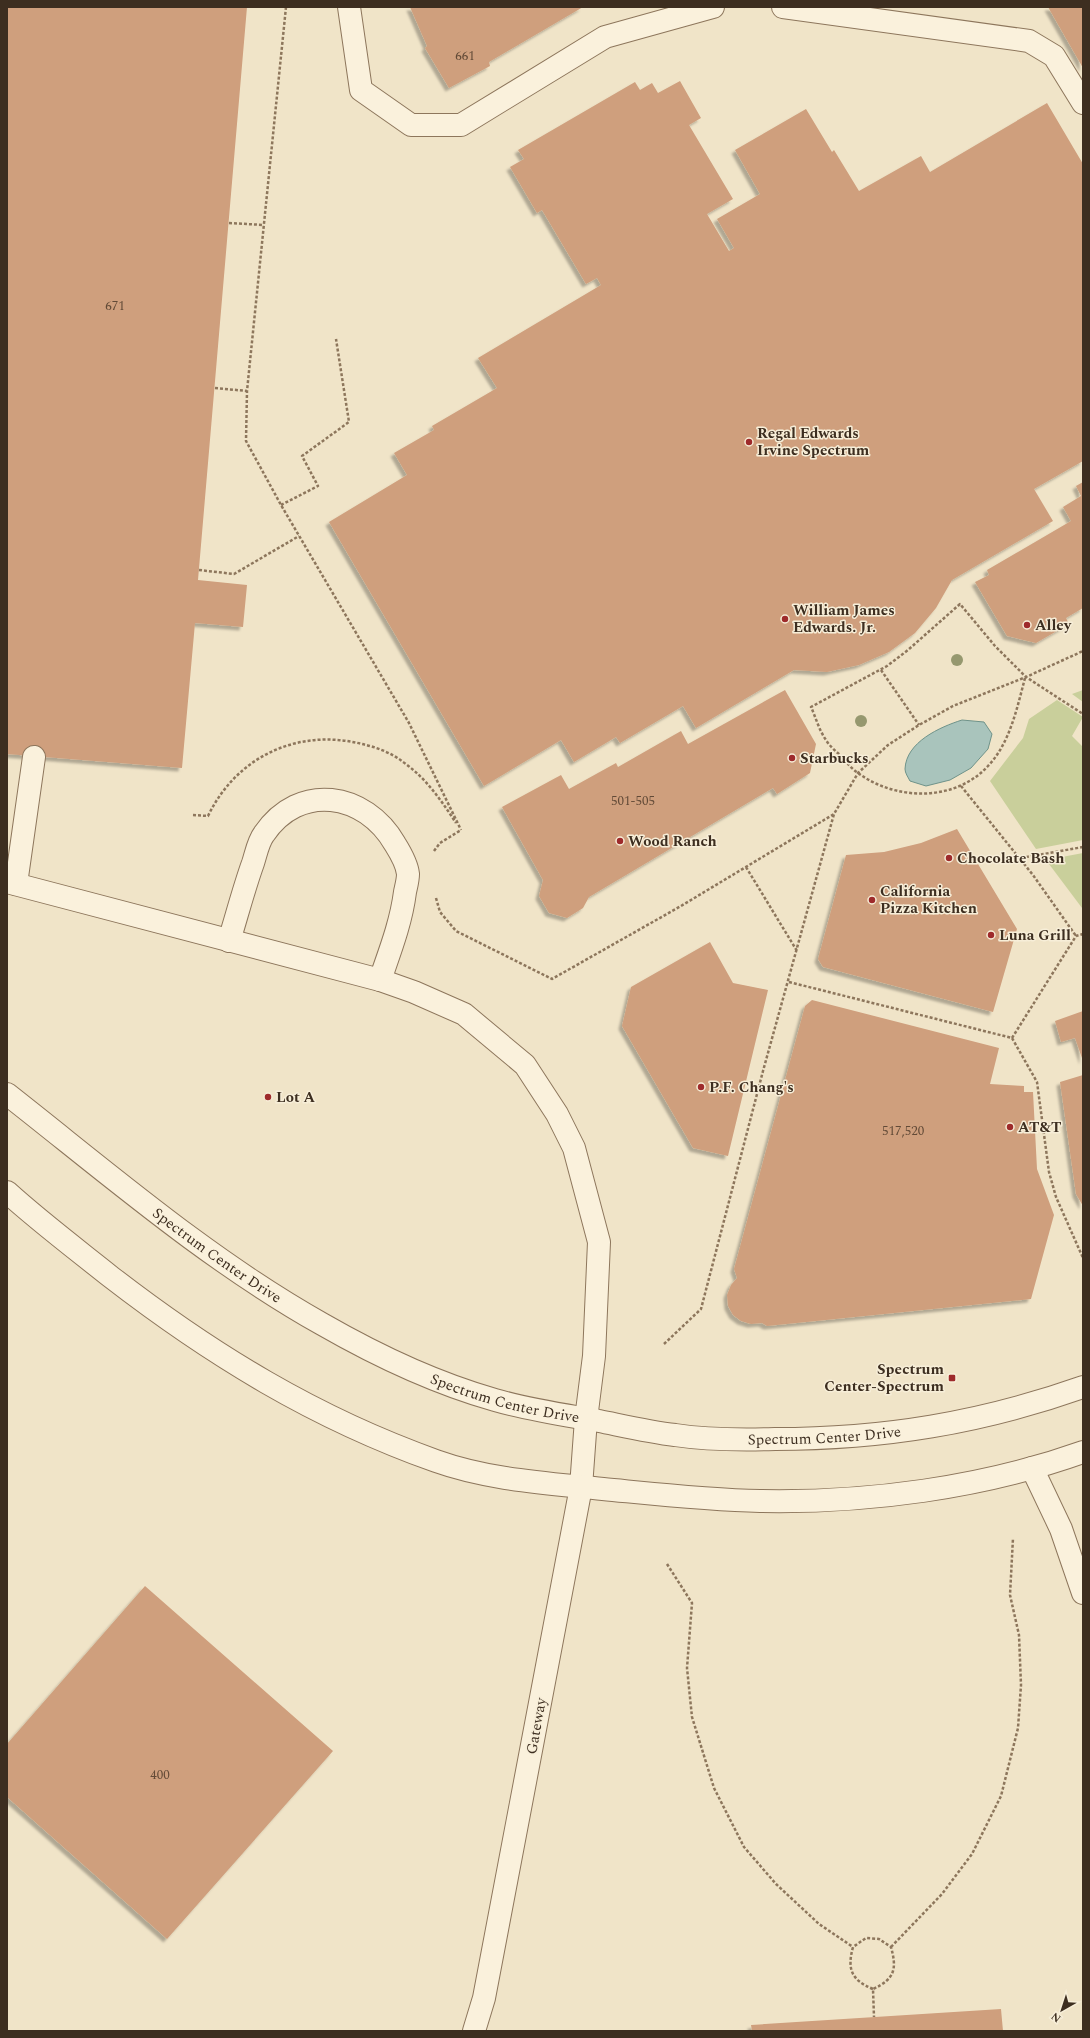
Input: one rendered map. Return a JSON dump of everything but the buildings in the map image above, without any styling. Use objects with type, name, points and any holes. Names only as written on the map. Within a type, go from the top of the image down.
[{"type":"street","points":[[349,7],[361,90],[411,125],[461,125],[605,38],[713,7]]},
{"type":"street","points":[[783,7],[1029,41],[1054,56],[1083,103]]},
{"type":"street","points":[[12,883],[34,756]]},
{"type":"street","points":[[229,941],[251,868],[263,835],[286,811],[301,803],[314,800],[332,799],[359,808],[378,821],[390,835],[400,853],[408,874],[401,917],[380,980]]},
{"type":"street","name":"Gateway","points":[[12,883],[380,980],[414,992],[464,1014],[525,1065],[557,1114],[574,1148],[599,1242],[594,1356],[586,1419],[581,1486],[489,1975],[474,2031]]},
{"type":"street","name":"Spectrum Center Drive","points":[[7,1094],[217,1257],[251,1281],[323,1325],[397,1363],[452,1386],[497,1401],[586,1419],[688,1436],[756,1440],[840,1438],[886,1434],[963,1422],[1043,1402],[1083,1387]]},
{"type":"street","points":[[7,1192],[72,1246],[160,1314],[243,1369],[299,1401],[402,1448],[475,1473],[581,1486],[713,1499],[759,1501],[826,1500],[880,1496],[921,1490],[1032,1468],[1083,1452]]},
{"type":"street","points":[[1032,1468],[1061,1529],[1083,1593]]},
{"type":"path","points":[[286,7],[247,391],[246,441],[281,505],[409,723],[461,830],[440,843],[432,855]]},
{"type":"path","points":[[229,222],[264,225]]},
{"type":"path","points":[[281,505],[318,486],[302,456],[349,422],[336,339]]},
{"type":"path","points":[[215,388],[247,391]]},
{"type":"path","points":[[200,570],[234,574],[299,536]]},
{"type":"path","points":[[1026,677],[1014,719],[997,753],[988,766],[961,786],[946,792],[928,795],[910,793],[875,782],[858,773],[826,741],[811,707],[881,670],[908,650],[960,604],[995,646],[1026,677],[1083,714]]},
{"type":"path","points":[[664,1344],[701,1309],[763,1071],[789,982],[834,814],[858,773],[888,745],[919,725],[953,706],[1026,677],[1083,651]]},
{"type":"path","points":[[881,670],[919,725]]},
{"type":"path","points":[[961,786],[1021,858],[1076,936]]},
{"type":"path","points":[[436,892],[440,912],[456,931],[552,979],[746,867],[834,814]]},
{"type":"path","points":[[1021,858],[1083,847]]},
{"type":"path","points":[[746,867],[797,952]]},
{"type":"path","points":[[1012,1038],[1076,936],[1083,934]]},
{"type":"path","points":[[789,982],[1012,1038],[1037,1082],[1049,1172],[1056,1197],[1083,1258]]},
{"type":"path","points":[[891,1947],[942,1894],[968,1860],[1001,1796],[1018,1728],[1020,1685],[1019,1635],[1010,1595],[1013,1538]]},
{"type":"path","points":[[667,1564],[692,1603],[687,1668],[692,1717],[714,1788],[744,1847],[776,1884],[819,1924],[852,1947]]},
{"type":"path","points":[[866,1938],[879,1939],[891,1947],[894,1959],[893,1974],[885,1983],[873,1989],[861,1984],[852,1974],[849,1961],[852,1947],[866,1938]]},
{"type":"path","points":[[873,1989],[874,2017]]},
{"type":"green space","points":[[1083,690],[1083,702],[1072,694]]},
{"type":"green space","points":[[1057,700],[1083,717],[1072,736],[1083,747],[1083,840],[1036,849],[990,781],[1023,738],[1029,719]]},
{"type":"green space","points":[[1083,853],[1083,908],[1082,908],[1046,860]]},
{"type":"water","points":[[962,720],[984,722],[992,734],[988,749],[971,768],[950,780],[926,786],[910,781],[905,769],[907,759],[911,751],[918,743],[935,731]]},
{"type":"place","name":"Regal Edwards Irvine Spectrum","points":[[749,442]]},
{"type":"place","name":"William James Edwards. Jr.","points":[[785,619]]},
{"type":"place","name":"Alley","points":[[1027,625]]},
{"type":"place","name":"Starbucks","points":[[792,758]]},
{"type":"place","name":"Wood Ranch","points":[[620,841]]},
{"type":"place","name":"Chocolate Bash","points":[[949,858]]},
{"type":"place","name":"California Pizza Kitchen","points":[[872,900]]},
{"type":"place","name":"Luna Grill","points":[[991,935]]},
{"type":"place","name":"P.F. Chang's","points":[[701,1087]]},
{"type":"place","name":"Lot A","points":[[268,1097]]},
{"type":"place","name":"AT&T","points":[[1010,1127]]},
{"type":"place","name":"Spectrum Center-Spectrum","points":[[952,1378]]}]
